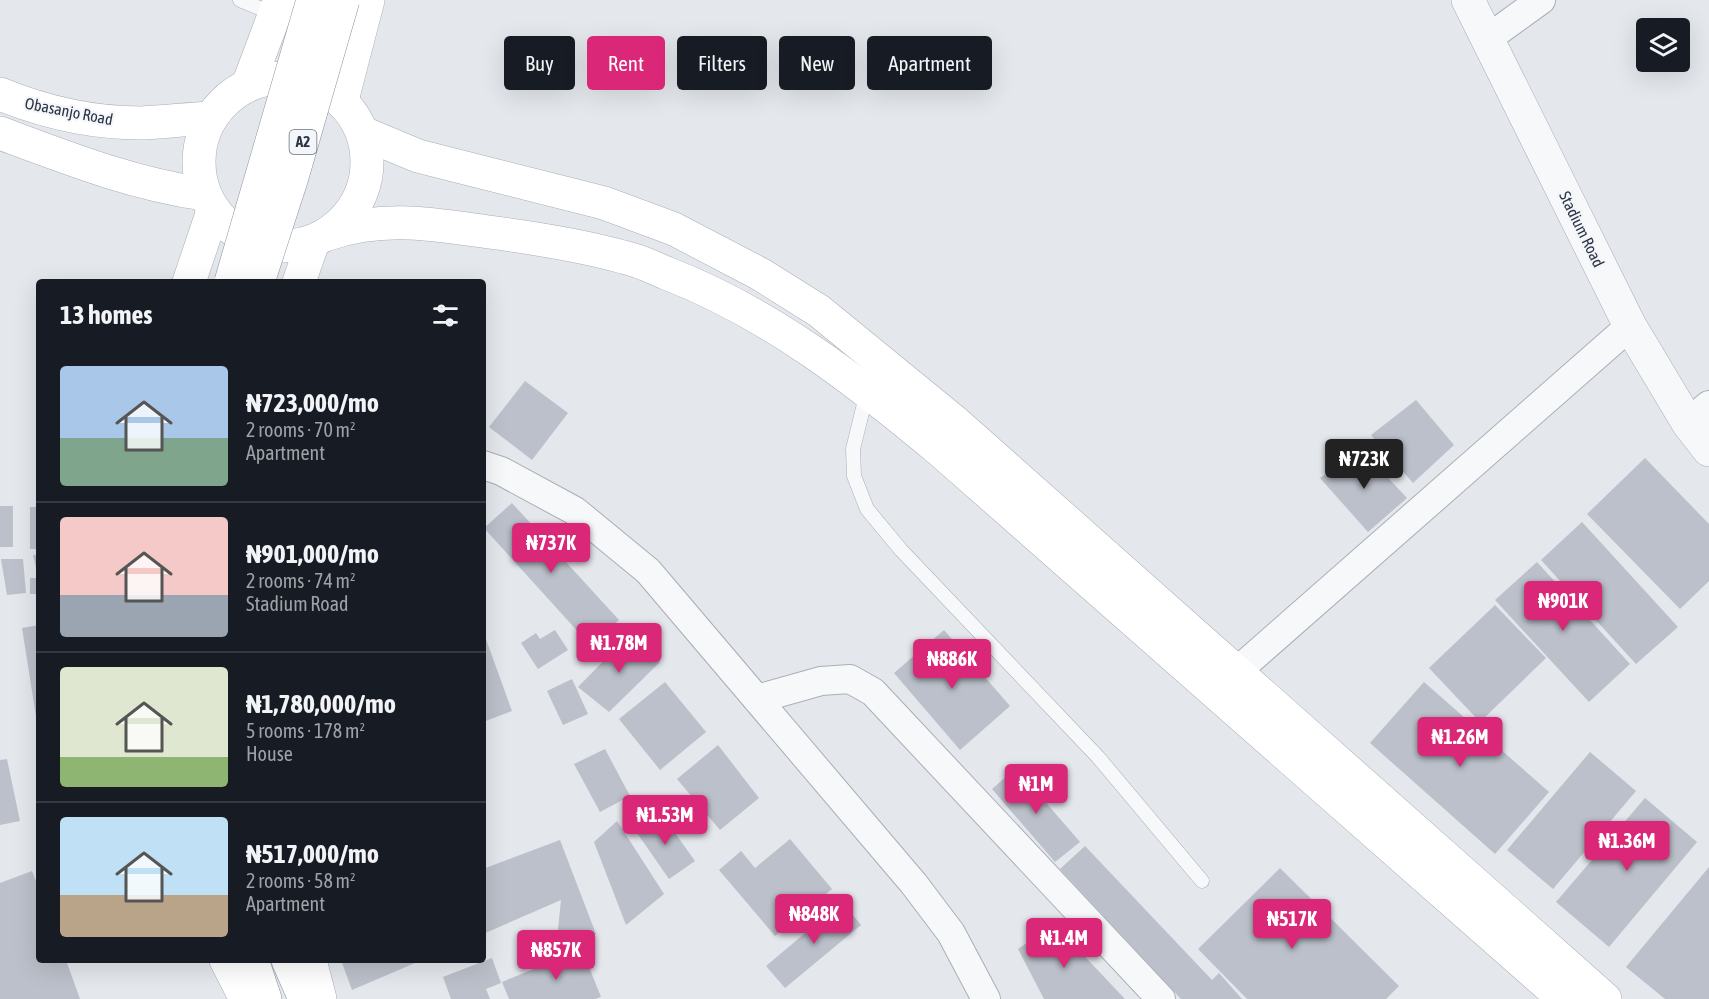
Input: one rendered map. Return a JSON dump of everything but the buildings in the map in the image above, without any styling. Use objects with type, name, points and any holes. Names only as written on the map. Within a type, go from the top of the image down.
[{"type":"main road","name":"A2","points":[[232,279],[313,0]]},
{"type":"main road","name":"A2","points":[[259,279],[292,177],[343,0]]},
{"type":"main road","points":[[342,100],[368,0]]},
{"type":"main road","points":[[248,85],[278,8]]},
{"type":"main road","points":[[300,279],[320,238],[346,219],[359,201],[368,156],[363,134],[342,100],[321,86],[298,79],[273,78],[248,85],[228,99],[211,118],[201,142],[198,168],[209,202],[232,231],[258,243],[285,247],[320,238],[357,224],[389,222],[444,225],[525,237],[625,257],[706,288],[736,304],[785,332],[868,390],[1225,682],[1605,999]]},
{"type":"main road","name":"Obasanjo Road","points":[[0,94],[30,106],[94,120],[141,123],[211,118]]},
{"type":"main road","points":[[0,133],[122,176],[209,202]]},
{"type":"main road","points":[[363,134],[418,156],[604,203],[674,229],[760,273],[819,311],[894,370],[1564,999]]},
{"type":"main road","points":[[190,279],[209,202]]},
{"type":"main road","points":[[296,963],[305,999]]},
{"type":"main road","points":[[297,963],[320,999]]},
{"type":"main road","points":[[244,972],[265,999]]},
{"type":"street","name":"Stadium Road","points":[[1468,0],[1630,326],[1698,414],[1709,450]]},
{"type":"street","points":[[1487,39],[1541,0]]},
{"type":"street","points":[[1225,682],[1630,326]]},
{"type":"street","points":[[486,466],[501,471],[575,511],[648,572],[945,925],[986,999]]},
{"type":"street","points":[[757,699],[821,681],[850,679],[873,692],[1161,999]]},
{"type":"lane","points":[[240,0],[278,8]]},
{"type":"lane","points":[[868,390],[853,449],[854,476],[867,509],[901,550],[1098,757],[1202,881]]}]
